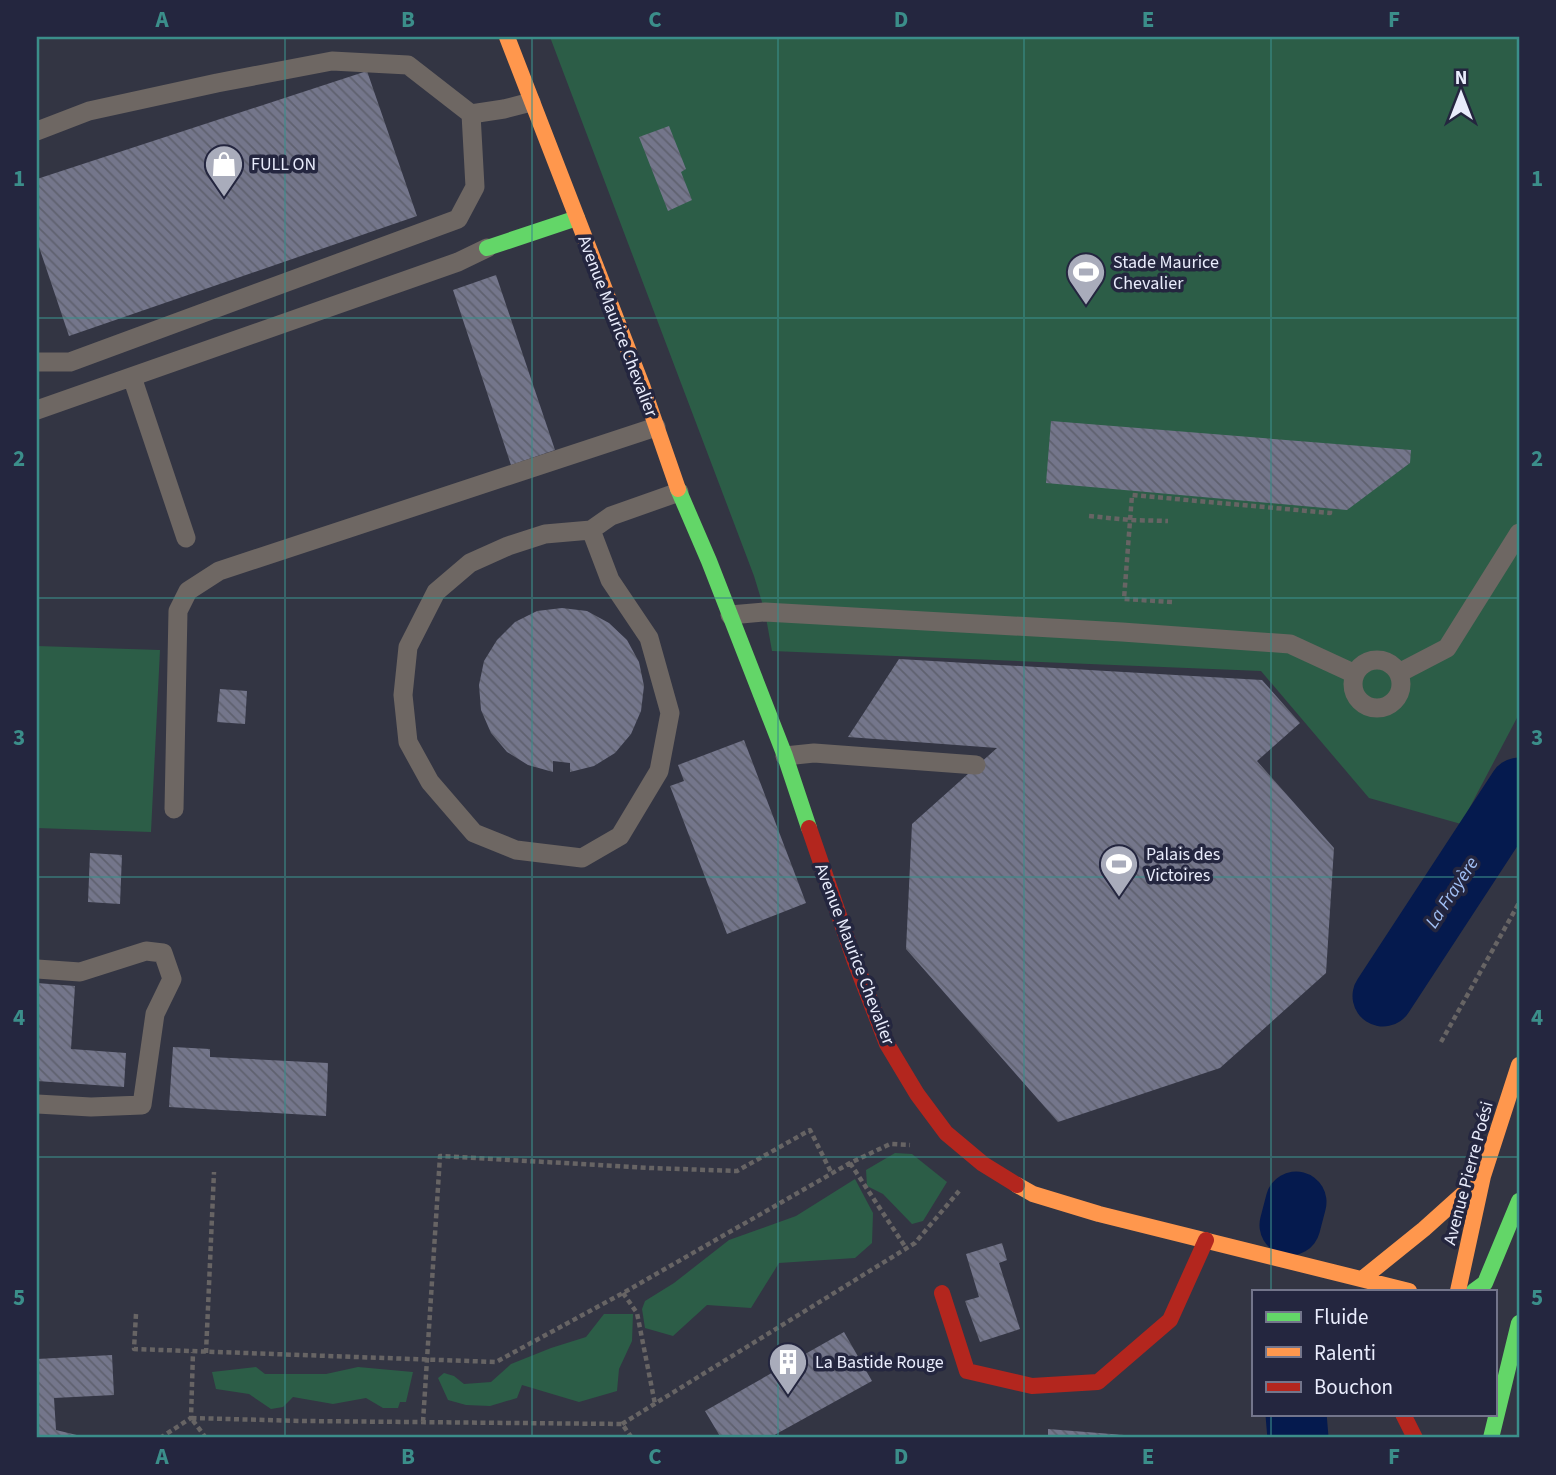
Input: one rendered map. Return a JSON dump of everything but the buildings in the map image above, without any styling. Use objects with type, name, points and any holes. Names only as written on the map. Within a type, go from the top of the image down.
[{"type":"street","name":"Avenue Maurice Chevalier","points":[[507,37],[643,388],[679,492],[709,561],[785,756],[854,959],[887,1044],[917,1094],[946,1133],[983,1164],[1033,1194],[1366,1285],[1402,1290]]},
{"type":"street","points":[[487,248],[577,218]]},
{"type":"street","name":"Avenue Pierre Poési","points":[[1458,1290],[1483,1177],[1519,1065]]},
{"type":"street","points":[[1366,1285],[1483,1177]]},
{"type":"street","points":[[1475,1290],[1485,1283],[1519,1201]]},
{"type":"street","points":[[942,1293],[967,1371],[1032,1386],[1098,1382],[1170,1320],[1206,1240]]},
{"type":"street","points":[[1496,1405],[1519,1323]]},
{"type":"street","points":[[1404,1416],[1415,1438]]},
{"type":"lane","points":[[37,131],[89,111],[332,61],[408,65],[471,114],[531,102]]},
{"type":"lane","points":[[37,362],[71,362],[458,219],[475,187],[471,114]]},
{"type":"lane","points":[[37,410],[458,262],[487,248]]},
{"type":"lane","points":[[132,377],[186,538]]},
{"type":"lane","points":[[174,808],[178,611],[188,591],[219,571],[656,428]]},
{"type":"lane","points":[[591,530],[610,580],[649,638],[670,713],[659,771],[620,836],[582,858],[516,850],[474,833],[430,782],[408,742],[403,695],[408,647],[436,592],[470,563],[545,534],[591,530],[611,516],[679,492]]},
{"type":"lane","points":[[1399,673],[1447,648],[1519,533]]},
{"type":"lane","points":[[730,615],[765,612],[1290,644],[1355,674]]},
{"type":"lane","points":[[1373,660],[1388,663],[1399,673],[1401,681],[1398,696],[1392,703],[1377,708],[1362,703],[1354,690],[1355,674],[1373,660]]},
{"type":"lane","points":[[785,756],[814,753],[976,765]]},
{"type":"lane","points":[[37,969],[80,972],[146,951],[163,953],[172,979],[155,1014],[142,1105],[91,1108],[37,1104]]},
{"type":"path","points":[[1172,602],[1124,599],[1132,495],[1330,513],[1330,508]]},
{"type":"path","points":[[1089,516],[1168,521]]},
{"type":"path","points":[[1441,1042],[1519,903]]},
{"type":"path","points":[[422,1422],[440,1156],[737,1171],[810,1130],[832,1174]]},
{"type":"path","points":[[136,1314],[134,1349],[496,1362],[850,1163],[890,1144],[919,1146]]},
{"type":"path","points":[[850,1163],[906,1248]]},
{"type":"path","points":[[160,1438],[191,1418],[622,1424],[915,1242],[983,1164]]},
{"type":"path","points":[[206,1353],[214,1172]]},
{"type":"path","points":[[623,1293],[637,1313],[654,1404]]},
{"type":"path","points":[[193,1352],[191,1418],[206,1438]]},
{"type":"path","points":[[622,1424],[632,1438]]},
{"type":"green space","name":"Stade Maurice Chevalier","points":[[550,37],[1519,37],[1519,714],[1461,824],[1369,798],[1261,671],[772,651],[765,612],[754,576]]},
{"type":"green space","points":[[37,646],[160,650],[151,832],[37,828]]},
{"type":"green space","points":[[895,1153],[912,1154],[947,1182],[923,1221],[912,1224],[883,1194],[867,1186],[866,1170]]},
{"type":"green space","points":[[855,1179],[873,1213],[872,1243],[855,1258],[779,1263],[751,1308],[707,1305],[673,1336],[645,1328],[642,1309],[645,1301],[674,1283],[729,1240],[796,1216]]},
{"type":"green space","points":[[604,1314],[633,1314],[632,1341],[619,1369],[617,1391],[579,1402],[522,1385],[517,1398],[490,1406],[466,1405],[448,1400],[438,1378],[444,1373],[454,1376],[464,1384],[491,1382],[511,1364],[586,1337]]},
{"type":"green space","points":[[256,1367],[265,1374],[326,1374],[358,1367],[413,1372],[406,1402],[400,1402],[398,1408],[383,1408],[366,1398],[333,1404],[293,1397],[283,1407],[271,1409],[249,1394],[216,1389],[212,1372]]},
{"type":"waterway","name":"La Frayère","points":[[1383,996],[1519,788]]},
{"type":"waterway","name":"La Frayère","points":[[1290,1225],[1296,1202]]},
{"type":"waterway","name":"La Frayère","points":[[1296,1416],[1298,1438]]},
{"type":"traffic: fast","points":[[487,248],[577,218]]},
{"type":"traffic: fast","points":[[678,489],[785,756],[809,828]]},
{"type":"traffic: fast","points":[[1475,1290],[1485,1283],[1519,1201]]},
{"type":"traffic: fast","points":[[1491,1438],[1519,1323]]},
{"type":"traffic: slow","points":[[507,37],[643,388],[678,489]]},
{"type":"traffic: slow","points":[[1458,1290],[1483,1176],[1519,1065]]},
{"type":"traffic: slow","points":[[1362,1279],[1424,1229],[1483,1176]]},
{"type":"traffic: slow","points":[[1017,1185],[1033,1194],[1099,1214],[1405,1290]]},
{"type":"traffic: jam","points":[[809,828],[854,959],[887,1044],[917,1094],[946,1133],[983,1164],[1017,1185]]},
{"type":"traffic: jam","points":[[942,1293],[967,1371],[1032,1386],[1098,1382],[1170,1320],[1206,1240]]},
{"type":"traffic: jam","points":[[1404,1416],[1415,1438]]},
{"type":"place","name":"FULL ON","points":[[224,198]]},
{"type":"place","name":"Stade Maurice Chevalier","points":[[1086,306]]},
{"type":"place","name":"Palais des Victoires","points":[[1119,898]]},
{"type":"place","name":"La Bastide Rouge","points":[[788,1396]]}]
